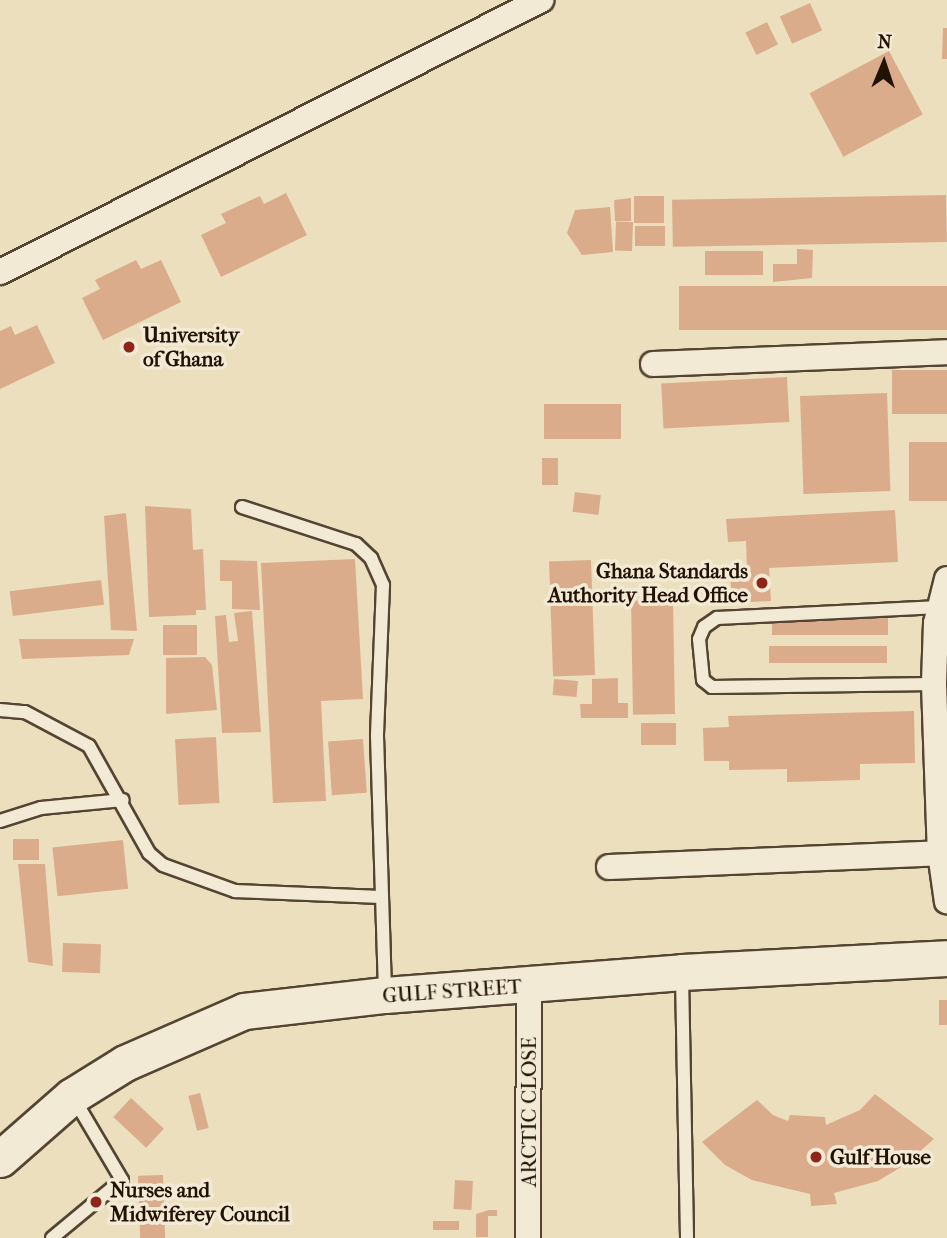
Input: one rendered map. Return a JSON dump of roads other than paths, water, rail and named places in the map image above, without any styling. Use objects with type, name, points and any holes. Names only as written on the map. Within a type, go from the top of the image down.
[{"type":"street","points":[[0,272],[541,0]]},
{"type":"street","points":[[653,364],[947,352]]},
{"type":"street","points":[[947,579],[940,607],[934,684],[940,853],[947,902]]},
{"type":"street","points":[[608,867],[940,853]]},
{"type":"street","name":"GULF STREET","points":[[0,1159],[72,1096],[125,1063],[244,1011],[385,995],[529,986],[682,972],[947,958]]},
{"type":"street","name":"ARCTIC CLOSE","points":[[528,1238],[529,986]]},
{"type":"lane","points":[[242,507],[356,544],[378,571],[383,585],[377,736],[385,995]]},
{"type":"lane","points":[[934,684],[712,687],[703,680],[699,639],[704,627],[717,618],[940,607]]},
{"type":"lane","points":[[0,710],[25,712],[89,746],[123,800],[149,853],[190,877],[263,894],[381,897]]},
{"type":"lane","points":[[0,821],[41,808],[123,800]]},
{"type":"lane","points":[[682,972],[687,1238]]},
{"type":"lane","points":[[52,1238],[122,1180],[72,1096]]},
{"type":"place","name":"University of Ghana","points":[[129,347]]},
{"type":"place","name":"Ghana Standards Authority Head Office","points":[[762,583]]},
{"type":"place","name":"Gulf House","points":[[816,1157]]},
{"type":"place","name":"Nurses and Midwiferey Council","points":[[96,1202]]}]
